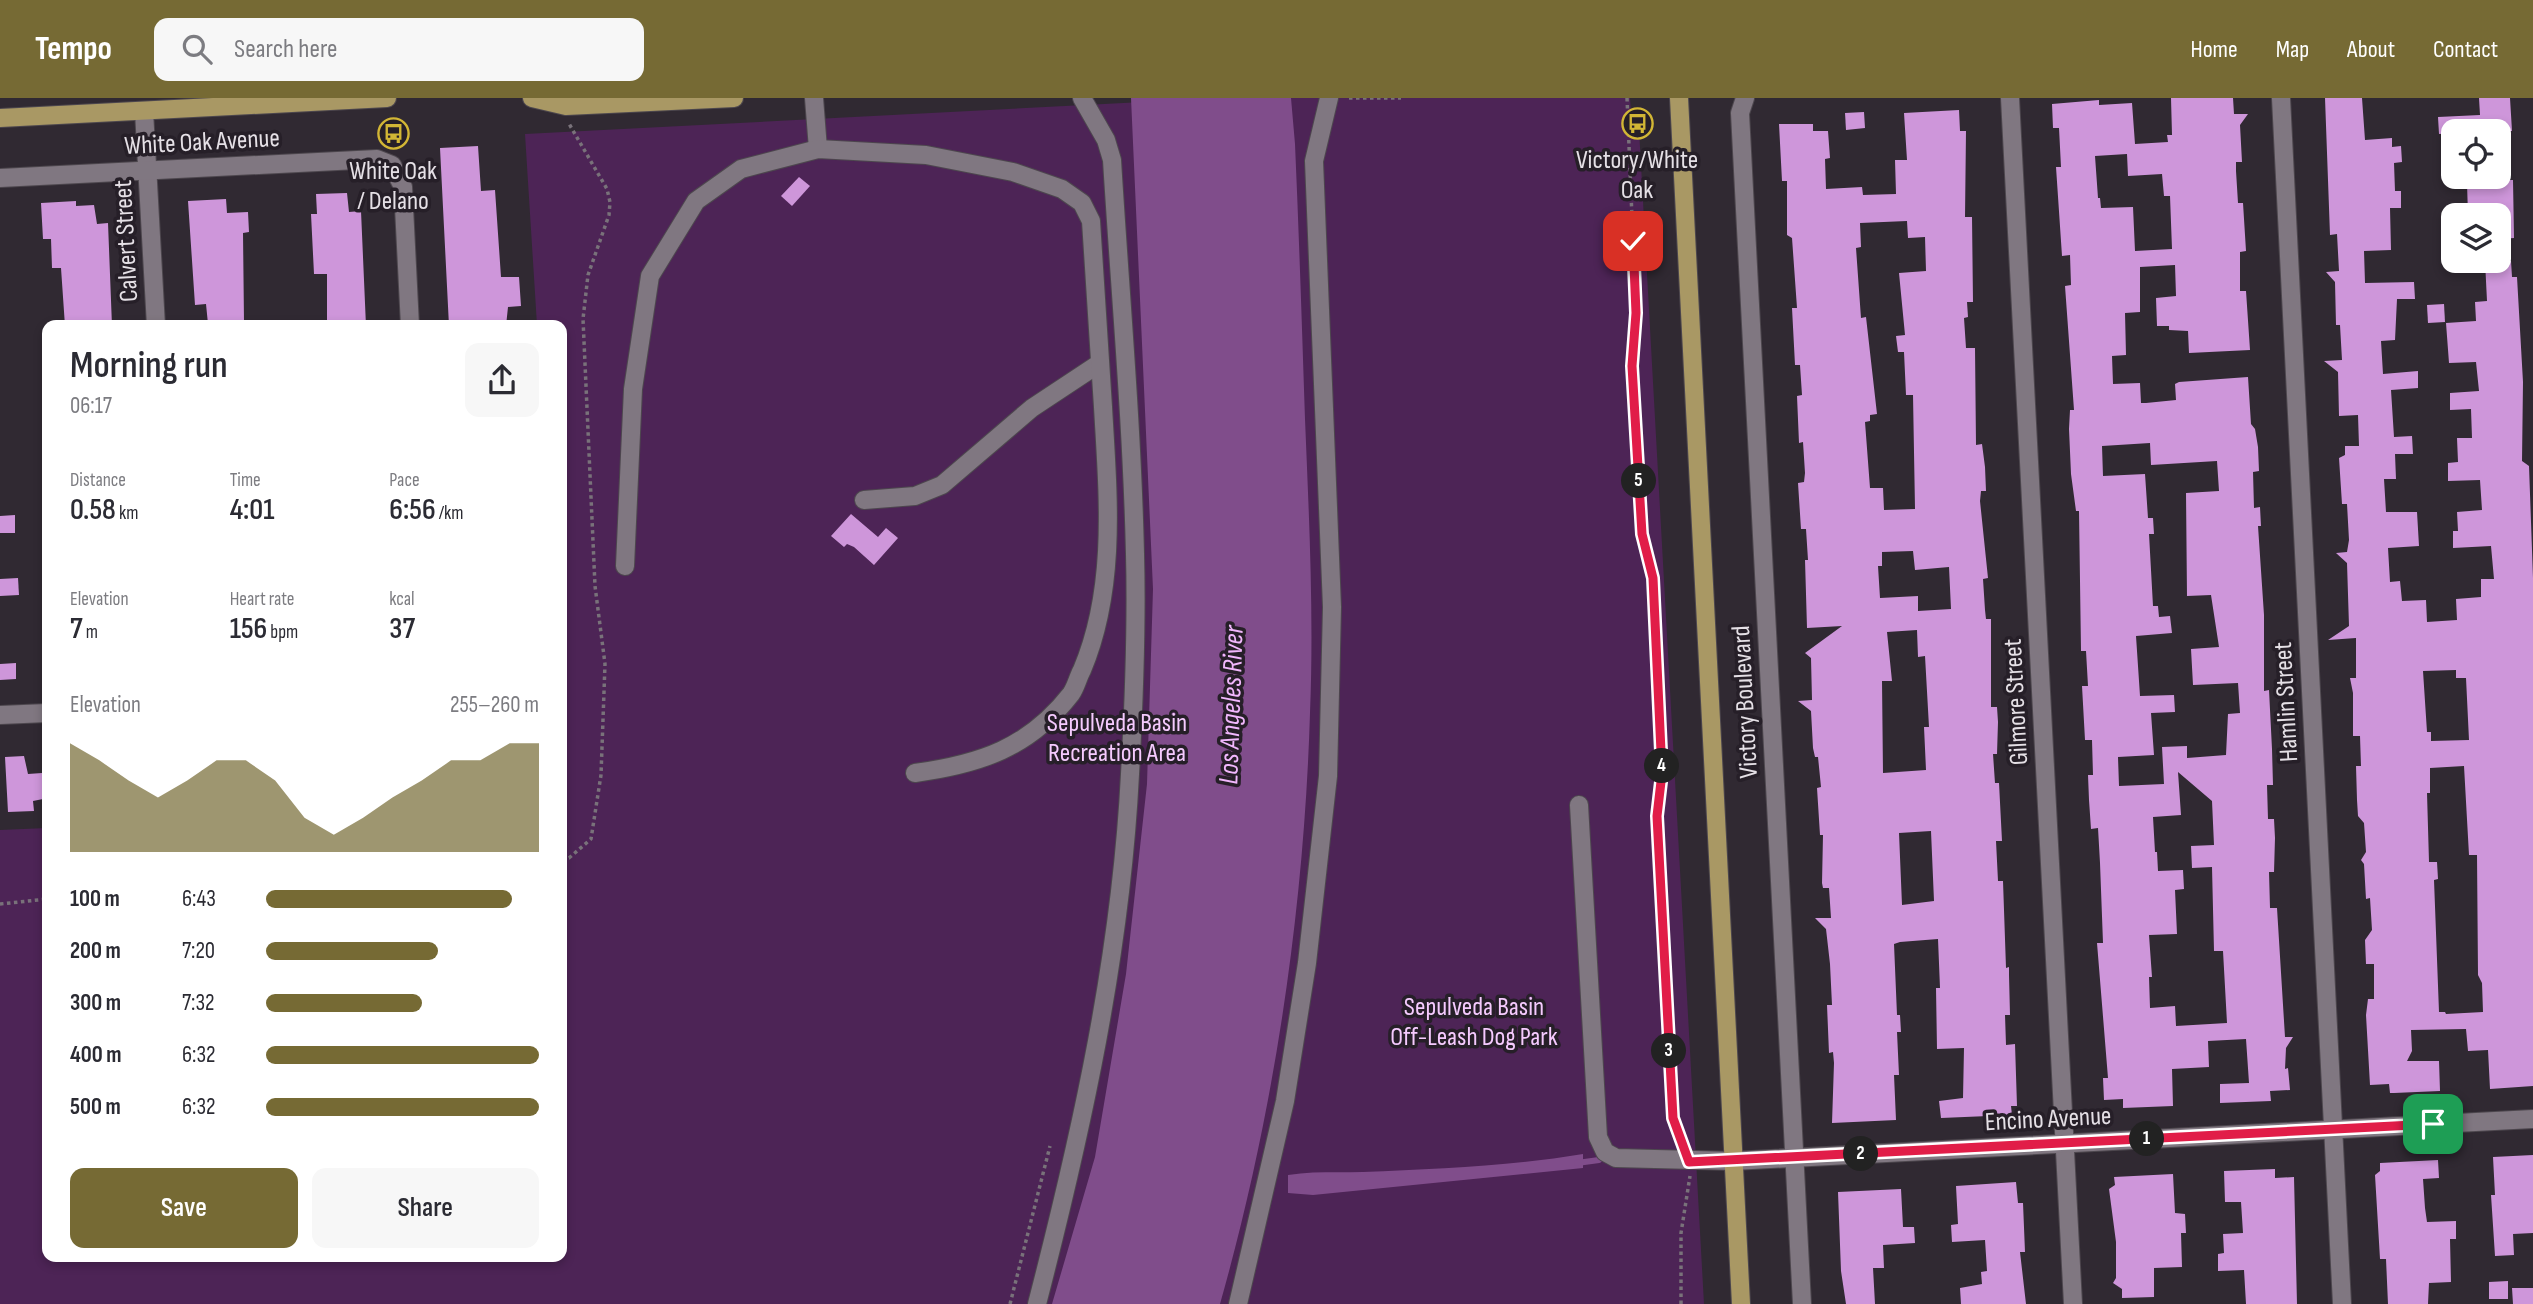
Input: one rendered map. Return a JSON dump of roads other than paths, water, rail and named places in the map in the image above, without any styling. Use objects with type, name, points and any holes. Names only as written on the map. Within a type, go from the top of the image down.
[{"type":"main road","name":"White Oak Avenue","points":[[0,118],[387,98]]},
{"type":"main road","points":[[531,98],[566,106],[734,98]]},
{"type":"main road","name":"Victory Boulevard","points":[[1679,98],[1741,1304]]},
{"type":"street","points":[[814,98],[818,149]]},
{"type":"street","points":[[1037,1304],[1072,1166],[1098,1039],[1116,920],[1131,750],[1135,554],[1112,160],[1106,140],[1082,98]]},
{"type":"street","points":[[1238,1304],[1285,1101],[1307,963],[1328,776],[1332,607],[1314,161],[1329,98]]},
{"type":"street","name":"Victory Boulevard","points":[[1745,98],[1740,113],[1802,1304]]},
{"type":"street","name":"Gilmore Street","points":[[2010,98],[2073,1304]]},
{"type":"street","name":"Hamlin Street","points":[[2281,98],[2342,1304]]},
{"type":"street","name":"Calvert Street","points":[[144,111],[156,320]]},
{"type":"street","points":[[625,566],[633,389],[650,276],[696,201],[741,169],[818,149],[926,155],[1013,172],[1062,188],[1082,203],[1091,221],[1107,478],[1108,562],[1095,638],[1072,692],[1028,736],[990,758],[954,768],[915,773]]},
{"type":"street","name":"White Oak Avenue","points":[[0,178],[377,159],[392,165],[400,175],[403,187],[411,320]]},
{"type":"street","points":[[864,500],[915,496],[942,485],[1032,408],[1100,363]]},
{"type":"street","points":[[0,715],[42,713]]},
{"type":"street","name":"Encino Avenue","points":[[1580,805],[1598,1137],[1605,1152],[1616,1158],[1689,1162],[1733,1161],[2533,1119]]},
{"type":"water","name":"Los Angeles River","points":[[1131,98],[1291,98],[1295,144],[1311,603],[1307,788],[1293,937],[1271,1086],[1220,1304],[1052,1304],[1095,1157],[1126,974],[1147,784],[1153,589]]},
{"type":"water","points":[[1583,1154],[1583,1168],[1313,1195],[1288,1193],[1288,1175],[1473,1166]]},
{"type":"waterway","points":[[1577,1163],[1599,1160]]},
{"type":"place","name":"Victory/White Oak","points":[[1637,124]]},
{"type":"place","name":"White Oak / Delano","points":[[393,134]]},
{"type":"park label","name":"Sepulveda Basin Recreation Area","points":[[1117,737]]},
{"type":"park label","name":"Sepulveda Basin Off-Leash Dog Park","points":[[1474,1021]]}]
